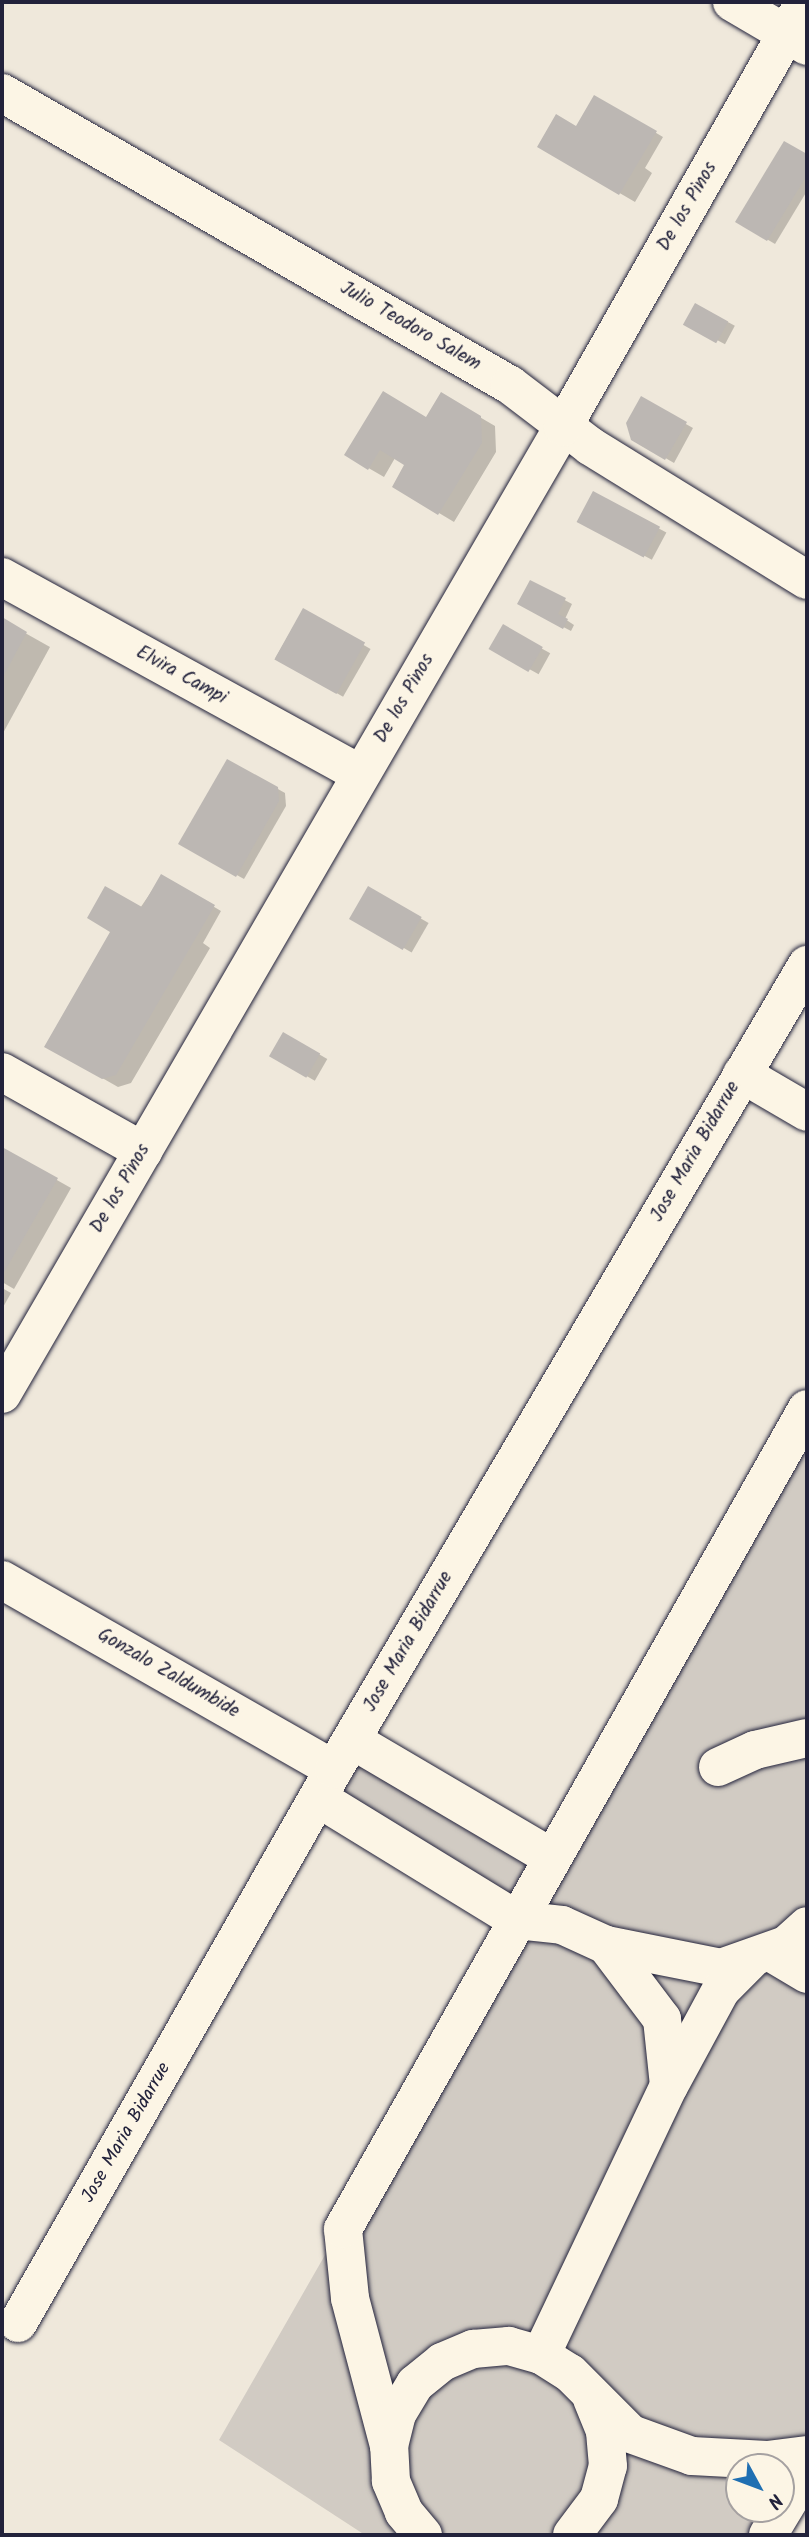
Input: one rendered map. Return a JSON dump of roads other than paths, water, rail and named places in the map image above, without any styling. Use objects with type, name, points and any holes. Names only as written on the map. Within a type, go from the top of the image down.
[{"type":"street","points":[[732,2],[799,27]]},
{"type":"street","name":"De los Pinos","points":[[2,1394],[360,774],[799,27]]},
{"type":"street","name":"Julio Teodoro Salem","points":[[2,93],[510,385],[564,427],[807,580]]},
{"type":"street","name":"Elvira Campi","points":[[2,577],[360,774]]},
{"type":"street","name":"Jose Maria Bidarrue","points":[[18,2323],[335,1769],[807,965]]},
{"type":"street","points":[[2,1072],[143,1151]]},
{"type":"street","points":[[742,1074],[807,1112]]},
{"type":"street","points":[[423,2535],[404,2512],[391,2481],[389,2446],[350,2298],[343,2229],[551,1857],[807,1409]]},
{"type":"street","name":"Gonzalo Zaldumbide","points":[[2,1580],[335,1769]]},
{"type":"street","points":[[718,1766],[755,1750],[807,1738]]},
{"type":"street","points":[[335,1769],[551,1857]]},
{"type":"street","points":[[335,1769],[517,1920],[562,1925],[606,1945],[700,1966],[721,1968],[786,1945],[807,1926]]},
{"type":"street","points":[[606,1945],[662,2020],[668,2086]]},
{"type":"street","points":[[762,1955],[807,1974]]},
{"type":"street","points":[[541,2355],[668,2086],[721,1990],[762,1955]]},
{"type":"street","points":[[389,2446],[397,2414],[415,2384],[442,2362],[473,2349],[509,2346],[541,2355],[570,2373],[593,2399],[631,2434],[692,2456],[767,2460],[807,2455]]},
{"type":"street","points":[[572,2535],[598,2499],[608,2466],[605,2431],[593,2399]]},
{"type":"street","points":[[768,2535],[807,2470]]}]
